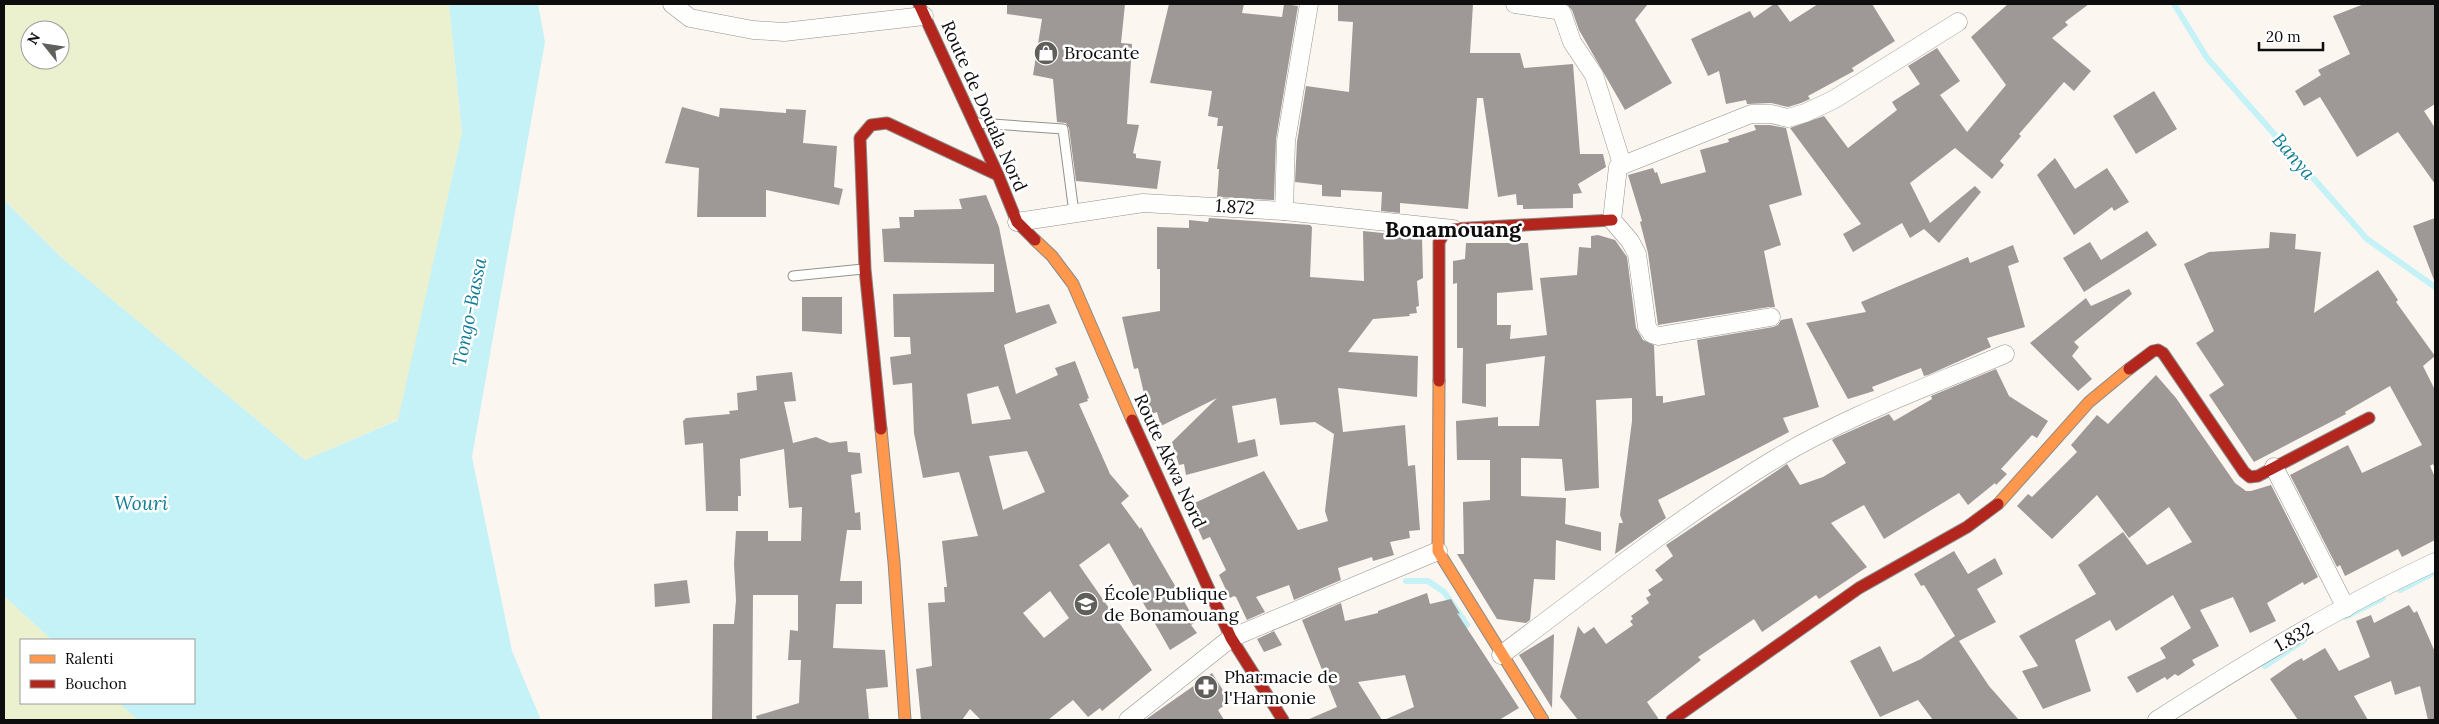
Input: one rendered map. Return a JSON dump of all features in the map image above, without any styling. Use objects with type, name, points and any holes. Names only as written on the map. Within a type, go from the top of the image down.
[{"type":"street","points":[[672,4],[690,18],[753,30],[784,32],[922,10]]},
{"type":"street","points":[[1284,211],[1286,141],[1309,4]]},
{"type":"street","points":[[1515,4],[1556,10],[1562,13],[1572,42],[1594,75],[1622,164]]},
{"type":"street","name":"Route de Douala Nord","points":[[922,10],[998,175],[1017,222]]},
{"type":"street","points":[[1771,317],[1659,336],[1652,334],[1646,327],[1637,254],[1630,241],[1612,220],[1616,172],[1622,164],[1751,114],[1771,114],[1788,118],[1805,113],[1833,100],[1958,22]]},
{"type":"street","points":[[905,720],[894,562],[866,269],[860,138],[871,126],[887,123],[998,175]]},
{"type":"street","name":"1.872","points":[[1017,222],[1142,203],[1284,211],[1454,229]]},
{"type":"street","points":[[1543,720],[1438,551],[1439,242],[1443,235],[1454,229],[1612,220]]},
{"type":"street","name":"Route Akwa Nord","points":[[1017,222],[1052,256],[1073,284],[1115,384],[1231,638],[1283,720]]},
{"type":"street","points":[[1672,720],[1859,588],[1967,527],[1992,510],[2107,384],[2153,351],[2158,350],[2163,353],[2244,472],[2250,476],[2258,476],[2369,418]]},
{"type":"street","points":[[1501,655],[1709,501],[1776,458],[1849,421],[2005,354]]},
{"type":"street","points":[[2274,467],[2346,608]]},
{"type":"street","points":[[1128,720],[1231,638],[1438,551]]},
{"type":"street","name":"1.832","points":[[2156,720],[2239,667],[2394,581],[2435,562]]},
{"type":"lane","points":[[974,122],[1062,128],[1074,213]]},
{"type":"lane","points":[[793,276],[866,269]]},
{"type":"green space","points":[[4,4],[449,4],[462,133],[399,419],[305,460],[62,258],[4,200]]},
{"type":"green space","points":[[4,596],[51,639],[20,639],[20,704],[120,704],[138,720],[4,720]]},
{"type":"water","name":"Wouri","points":[[449,4],[538,4],[545,42],[472,457],[512,651],[541,720],[138,720],[120,704],[195,704],[195,639],[51,639],[4,596],[4,200],[62,258],[305,460],[398,420],[462,133]]},
{"type":"building","points":[[1007,4],[1125,4],[1121,43],[1132,44],[1127,124],[1139,125],[1133,153],[1136,154],[1136,158],[1161,161],[1157,189],[1076,181],[1069,128],[1066,123],[1057,122],[1053,79],[1033,75],[1042,19],[1007,14]]},
{"type":"building","points":[[1169,4],[1244,4],[1242,13],[1282,17],[1284,4],[1298,6],[1276,139],[1274,200],[1217,197],[1219,169],[1217,169],[1223,126],[1217,126],[1218,118],[1208,116],[1212,91],[1150,83]]},
{"type":"building","points":[[1338,4],[1473,4],[1470,53],[1520,53],[1524,68],[1573,64],[1580,154],[1603,154],[1606,167],[1578,184],[1582,193],[1573,194],[1573,208],[1523,209],[1523,205],[1517,205],[1516,194],[1498,197],[1483,98],[1477,98],[1468,209],[1400,203],[1400,213],[1381,211],[1382,192],[1341,190],[1341,197],[1322,196],[1322,185],[1295,182],[1297,142],[1306,86],[1349,92],[1353,22],[1338,21]]},
{"type":"building","points":[[1567,4],[1648,4],[1635,20],[1672,83],[1625,110],[1579,30],[1572,10]]},
{"type":"building","points":[[1774,4],[1777,4],[1790,22],[1818,4],[1872,4],[1895,41],[1852,68],[1854,71],[1808,96],[1810,99],[1801,103],[1788,107],[1771,103],[1747,104],[1746,100],[1726,104],[1719,71],[1708,76],[1691,39],[1750,11],[1754,18]]},
{"type":"building","points":[[2008,4],[2089,4],[2065,22],[2068,25],[2052,38],[2091,71],[2074,91],[2064,82],[2019,134],[2021,136],[2000,161],[2004,165],[1992,179],[1955,148],[1910,183],[1930,223],[1975,186],[1981,192],[1939,243],[1924,229],[1910,238],[1902,223],[1853,252],[1843,234],[1861,224],[1790,128],[1824,116],[1848,148],[1897,110],[1892,102],[1920,84],[1908,66],[1937,48],[1960,81],[1940,95],[1967,132],[2006,85],[1971,37]]},
{"type":"building","points":[[2364,4],[2435,4],[2435,104],[2424,111],[2435,128],[2435,184],[2398,132],[2357,157],[2320,97],[2304,106],[2295,91],[2321,75],[2318,70],[2350,54],[2333,16]]},
{"type":"building","points":[[2154,91],[2177,129],[2136,154],[2113,116]]},
{"type":"building","points":[[682,107],[719,117],[720,108],[786,113],[786,109],[806,110],[803,143],[837,146],[834,187],[843,189],[839,205],[766,190],[766,217],[697,217],[699,168],[665,163]]},
{"type":"building","points":[[1754,125],[1786,128],[1802,195],[1769,205],[1781,245],[1764,251],[1775,307],[1658,325],[1648,253],[1640,222],[1642,221],[1628,175],[1653,168],[1655,173],[1657,172],[1661,184],[1706,172],[1700,150],[1729,142],[1728,139],[1756,130]]},
{"type":"building","points":[[2055,158],[2075,189],[2107,168],[2129,202],[2114,211],[2112,207],[2074,235],[2037,175]]},
{"type":"building","points":[[986,195],[999,227],[1016,313],[1049,304],[1057,323],[1004,345],[1016,394],[1058,375],[1055,368],[1075,361],[1089,398],[1087,399],[1088,401],[1079,404],[1110,474],[1129,496],[1121,503],[1140,529],[1141,527],[1196,622],[1191,625],[1197,633],[1170,650],[1109,543],[1079,565],[1152,670],[1102,711],[1100,708],[1088,717],[1073,700],[1048,720],[981,720],[970,709],[962,720],[921,720],[916,669],[932,666],[928,603],[945,602],[944,587],[947,587],[942,541],[978,536],[959,472],[923,478],[914,433],[912,383],[893,385],[890,357],[911,354],[910,337],[894,337],[893,294],[994,292],[994,264],[884,262],[882,229],[900,228],[899,217],[914,217],[914,210],[962,209],[959,199]],"holes":[[[998,386],[1011,419],[972,424],[967,394]],[[1027,451],[1045,492],[1003,510],[989,456]],[[1050,591],[1069,618],[1044,638],[1023,613]]]},
{"type":"building","points":[[1209,218],[1310,225],[1312,227],[1310,277],[1364,281],[1363,231],[1422,237],[1423,278],[1417,281],[1419,306],[1416,307],[1417,313],[1409,314],[1410,316],[1373,319],[1348,352],[1418,356],[1417,397],[1338,388],[1343,432],[1405,425],[1408,466],[1415,465],[1420,530],[1409,531],[1410,538],[1390,542],[1394,555],[1373,561],[1372,557],[1338,568],[1341,580],[1294,600],[1289,585],[1256,597],[1265,612],[1247,620],[1236,597],[1230,598],[1219,575],[1226,570],[1210,537],[1203,540],[1188,506],[1264,471],[1298,530],[1328,521],[1325,511],[1334,434],[1315,422],[1280,425],[1276,398],[1232,406],[1238,443],[1255,439],[1258,456],[1186,475],[1184,464],[1179,465],[1172,442],[1217,398],[1161,426],[1157,412],[1149,415],[1138,368],[1134,369],[1122,317],[1160,311],[1157,227],[1189,228],[1189,220],[1208,222]]},
{"type":"building","points":[[2435,218],[2435,280],[2434,280],[2413,226]]},
{"type":"building","points":[[2147,231],[2157,245],[2084,292],[2063,258],[2090,242],[2101,260]]},
{"type":"building","points":[[2270,232],[2296,234],[2295,249],[2321,252],[2314,313],[2378,270],[2398,300],[2396,302],[2435,356],[2423,366],[2435,390],[2435,469],[2433,464],[2430,466],[2435,477],[2435,540],[2402,557],[2398,549],[2345,576],[2340,565],[2337,567],[2290,475],[2348,445],[2362,473],[2422,445],[2390,386],[2345,412],[2346,414],[2254,462],[2209,395],[2224,385],[2196,343],[2214,331],[2184,264],[2209,252],[2269,248]]},
{"type":"building","points":[[1598,235],[1615,240],[1627,257],[1636,328],[1643,340],[1654,345],[1656,396],[1663,396],[1663,403],[1705,395],[1697,340],[1773,327],[1778,325],[1781,320],[1792,318],[1819,407],[1783,418],[1789,432],[1658,500],[1666,518],[1615,554],[1619,523],[1623,523],[1620,515],[1632,421],[1632,398],[1596,400],[1599,488],[1565,491],[1562,459],[1521,458],[1521,496],[1566,498],[1565,524],[1601,532],[1601,551],[1556,540],[1555,580],[1534,579],[1530,620],[1526,623],[1497,619],[1457,554],[1464,554],[1463,502],[1490,500],[1490,460],[1457,460],[1456,421],[1498,417],[1498,426],[1539,426],[1545,356],[1486,364],[1486,407],[1462,403],[1463,348],[1457,348],[1457,283],[1453,284],[1453,261],[1465,259],[1466,243],[1528,243],[1533,290],[1497,293],[1497,325],[1511,325],[1510,339],[1547,335],[1540,278],[1577,275],[1579,247],[1591,248],[1591,236]]},
{"type":"building","points":[[2013,245],[2019,262],[2008,266],[2025,327],[1987,338],[1991,347],[1928,375],[1924,376],[1921,368],[1872,387],[1874,391],[1848,399],[1806,323],[1866,312],[1861,302],[1968,257],[1970,263]]},
{"type":"building","points":[[2129,289],[2132,294],[2074,342],[2079,347],[2072,356],[2092,379],[2078,391],[2030,343],[2086,298],[2091,306]]},
{"type":"building","points":[[802,297],[842,297],[842,334],[802,331]]},
{"type":"building","points":[[1996,369],[2009,396],[2048,421],[2037,438],[2032,435],[2001,469],[2007,474],[1996,485],[1995,483],[1968,505],[1959,493],[1884,539],[1864,505],[1831,523],[1867,567],[1819,599],[1816,595],[1762,632],[1754,619],[1698,657],[1701,660],[1647,702],[1658,720],[1578,720],[1560,697],[1578,626],[1584,634],[1594,627],[1606,644],[1633,625],[1630,621],[1633,619],[1631,616],[1649,603],[1646,598],[1651,595],[1648,590],[1663,580],[1655,570],[1673,556],[1666,545],[1787,464],[1800,485],[1823,477],[1846,463],[1832,440],[1835,438],[1889,414],[1894,421],[1932,399],[1931,396]]},
{"type":"building","points":[[792,372],[796,401],[784,402],[793,443],[816,437],[830,443],[847,441],[848,452],[860,453],[862,473],[851,475],[855,513],[860,512],[861,530],[847,530],[840,581],[862,581],[862,604],[836,604],[833,648],[885,650],[888,687],[866,689],[869,720],[757,720],[756,716],[799,703],[801,660],[788,660],[790,630],[798,631],[798,595],[753,595],[752,720],[712,720],[713,624],[734,624],[736,531],[768,531],[768,541],[801,541],[802,507],[789,508],[784,449],[740,459],[741,496],[738,496],[738,511],[706,511],[703,443],[685,445],[683,421],[686,418],[730,414],[729,411],[738,410],[737,393],[757,390],[756,376]]},
{"type":"building","points":[[2156,375],[2176,398],[2235,483],[2246,491],[2271,485],[2318,577],[2304,585],[2303,582],[2267,603],[2276,621],[2250,633],[2233,597],[2200,610],[2219,646],[2192,660],[2195,665],[2178,676],[2175,674],[2167,680],[2165,677],[2137,693],[2127,677],[2166,658],[2160,648],[2191,628],[2173,595],[2116,631],[2110,620],[2075,640],[2091,691],[2043,709],[2022,671],[2038,666],[2019,636],[2096,594],[2078,565],[2123,532],[2147,565],[2192,542],[2169,507],[2129,538],[2097,495],[2052,539],[2017,506],[2028,494],[2032,497],[2077,452],[2071,445],[2097,415],[2108,424]]},
{"type":"building","points":[[1954,551],[1968,574],[1995,558],[2003,574],[1977,589],[1996,622],[1959,641],[1989,686],[2019,720],[1933,720],[1918,700],[1880,717],[1850,661],[1880,646],[1893,672],[1921,659],[1955,636],[1924,585],[1921,586],[1914,574]]},
{"type":"building","points":[[687,580],[690,603],[655,607],[654,584]]},
{"type":"building","points":[[1427,593],[1430,604],[1451,599],[1460,614],[1457,613],[1519,708],[1499,720],[1384,720],[1414,707],[1405,675],[1358,682],[1382,720],[1307,720],[1337,707],[1302,620],[1341,603],[1345,621],[1378,613],[1378,611]]},
{"type":"building","points":[[2409,605],[2414,613],[2417,611],[2435,652],[2435,720],[2428,720],[2420,686],[2395,695],[2391,681],[2354,696],[2368,720],[2298,720],[2270,679],[2293,663],[2302,658],[2303,661],[2325,648],[2339,671],[2370,657],[2356,621],[2371,615],[2374,623]]},
{"type":"building","points":[[1274,631],[1282,645],[1264,652],[1257,639]]},
{"type":"building","points":[[1554,634],[1552,708],[1519,655]]},
{"type":"building","name":"Pharmacie de l'Harmonie","points":[[1212,673],[1230,701],[1218,710],[1224,720],[1145,720]]},
{"type":"waterway","name":"Banya","points":[[2174,4],[2207,58],[2367,239],[2435,287]]},
{"type":"waterway","points":[[2400,590],[2435,572]]},
{"type":"waterway","points":[[1406,581],[1428,581],[1444,592],[1467,625]]},
{"type":"waterway","points":[[2345,617],[2383,598]]},
{"type":"waterway","points":[[2265,666],[2304,640]]},
{"type":"traffic: slow","points":[[1035,240],[1052,256],[1073,284],[1132,420]]},
{"type":"traffic: slow","points":[[1998,504],[2089,402],[2129,369]]},
{"type":"traffic: slow","points":[[1439,381],[1438,551],[1543,720]]},
{"type":"traffic: slow","points":[[881,429],[894,562],[905,720]]},
{"type":"traffic: jam","points":[[919,4],[998,175],[1017,222],[1035,240]]},
{"type":"traffic: jam","points":[[881,429],[865,269],[860,138],[871,125],[887,123],[998,175]]},
{"type":"traffic: jam","points":[[1439,381],[1439,242],[1443,235],[1453,229],[1612,220]]},
{"type":"traffic: jam","points":[[2129,369],[2153,351],[2158,350],[2163,353],[2244,472],[2250,477],[2258,476],[2369,418]]},
{"type":"traffic: jam","points":[[1132,420],[1231,638],[1283,720]]},
{"type":"traffic: jam","points":[[1672,720],[1859,588],[1967,527],[1998,504]]},
{"type":"place","name":"Brocante","points":[[1046,53]]},
{"type":"place","name":"École Publique de Bonamouang","points":[[1086,604]]},
{"type":"place","name":"Pharmacie de l'Harmonie","points":[[1206,687]]},
{"type":"district","name":"Bonamouang","points":[[1453,229]]},
{"type":"water label","name":"Tongo-Bassa","points":[[469,312]]}]
